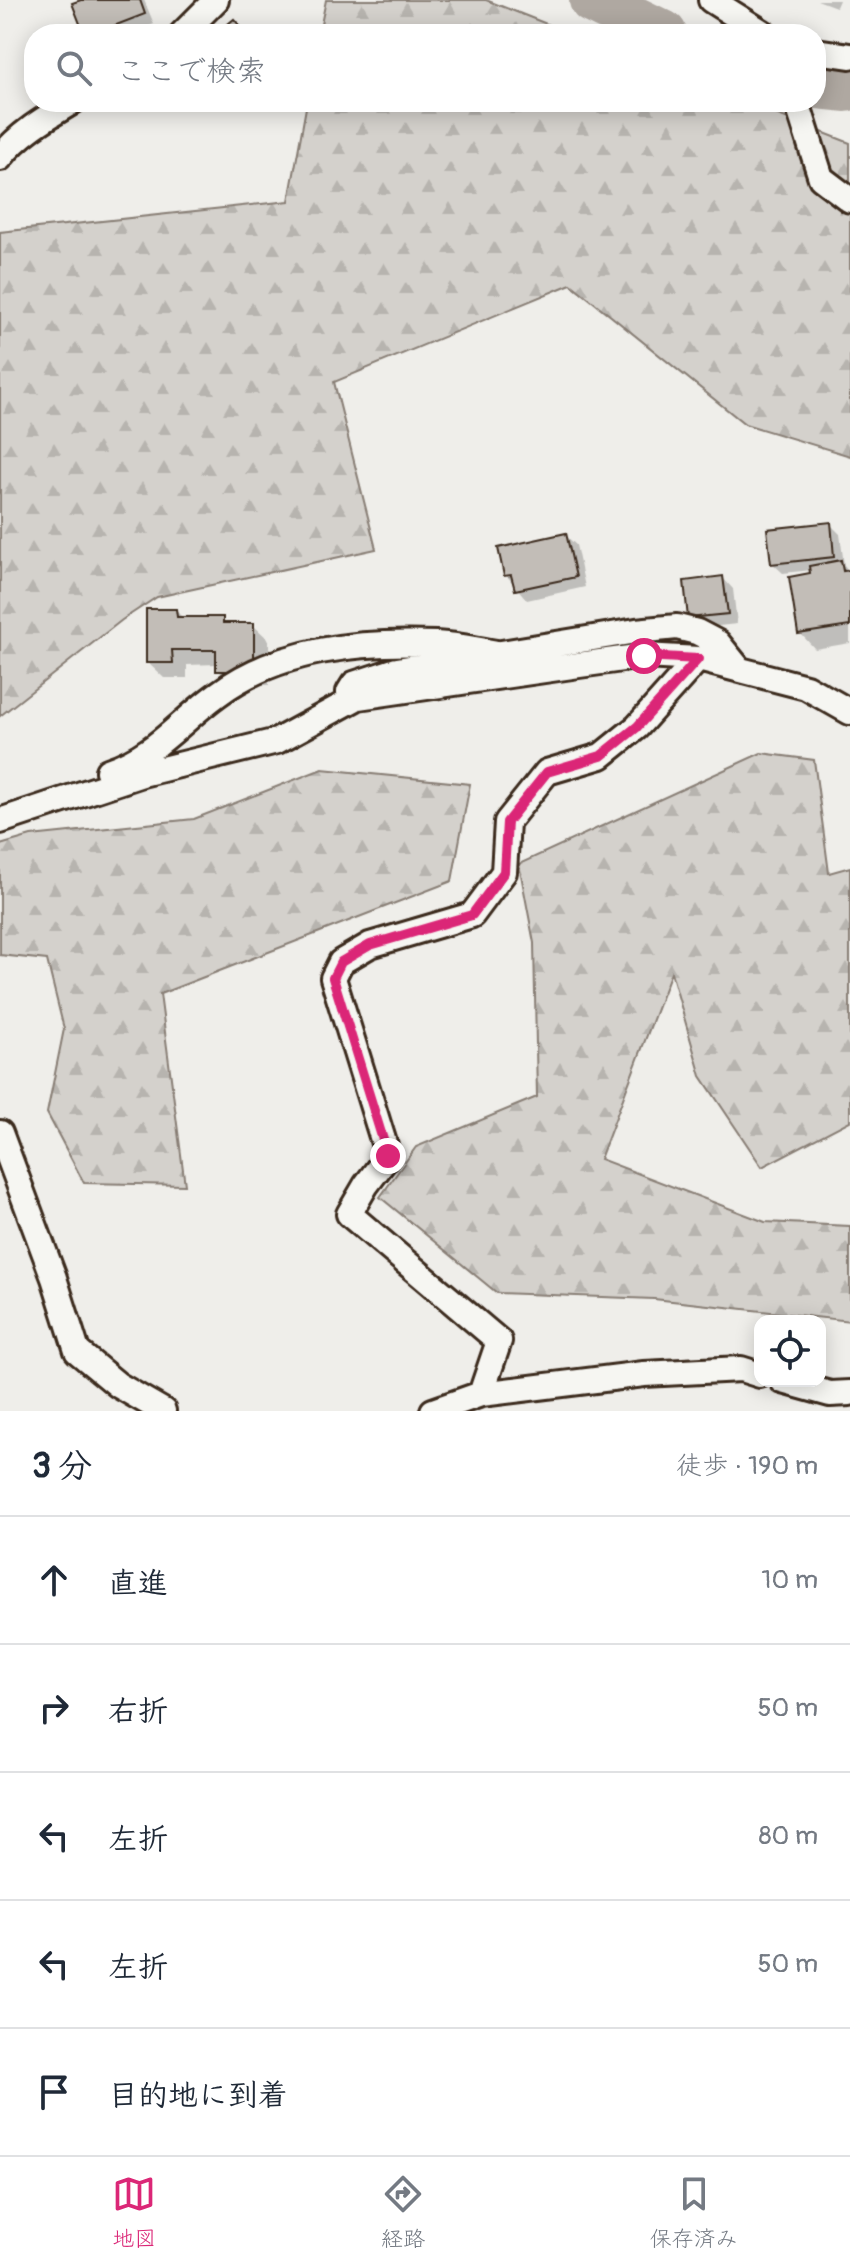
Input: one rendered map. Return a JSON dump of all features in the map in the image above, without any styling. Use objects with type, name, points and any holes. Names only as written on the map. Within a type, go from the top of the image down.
[{"type":"street","points":[[711,0],[749,24]]},
{"type":"street","points":[[192,24],[212,5]]},
{"type":"street","points":[[202,24],[212,5]]},
{"type":"street","points":[[826,52],[850,56]]},
{"type":"street","points":[[0,158],[6,149],[55,112]]},
{"type":"street","points":[[800,112],[821,178],[850,200]]},
{"type":"street","points":[[339,707],[354,684],[397,670],[677,627],[697,632],[718,643],[739,669]]},
{"type":"street","points":[[10,817],[58,787],[117,768],[150,751],[218,694],[253,673],[288,659],[333,648],[378,645],[438,644],[497,653]]},
{"type":"street","points":[[10,817],[142,774],[277,741],[358,697],[644,656],[698,659],[806,687],[850,712]]},
{"type":"street","points":[[481,1394],[499,1341],[349,1214],[388,1156],[333,978],[341,962],[370,945],[472,915],[504,872],[507,822],[547,772],[601,756],[637,727],[698,659]]},
{"type":"street","points":[[0,1133],[54,1278],[77,1351],[118,1385],[163,1411]]},
{"type":"street","points":[[433,1411],[481,1394],[644,1374],[741,1369],[754,1373]]},
{"type":"street","points":[[805,1387],[830,1394],[850,1393]]},
{"type":"green space","points":[[326,0],[486,0],[547,24],[321,24]]},
{"type":"green space","points":[[305,112],[771,112],[850,143],[850,456],[745,424],[571,284],[334,382],[376,549],[157,597],[122,620],[0,716],[0,232],[289,201]]},
{"type":"green space","points":[[761,753],[814,760],[829,873],[850,867],[850,1121],[762,1167],[701,1076],[671,972],[600,1159],[765,1222],[850,1226],[850,1321],[826,1318],[826,1315],[797,1315],[654,1299],[497,1293],[380,1197],[416,1147],[537,1097],[534,943],[519,864]]},
{"type":"green space","points":[[322,769],[470,784],[452,881],[160,994],[185,1185],[84,1183],[47,1113],[64,1029],[47,960],[0,955],[0,845],[31,836],[194,819]]},
{"type":"building","points":[[81,0],[140,0],[145,14],[119,24],[80,24],[72,3]]},
{"type":"building","points":[[831,522],[834,557],[771,564],[767,529]]},
{"type":"building","points":[[566,533],[576,577],[515,590],[511,575],[504,576],[498,548]]},
{"type":"building","points":[[841,560],[843,571],[850,570],[850,626],[798,634],[789,577],[810,573],[809,566]]},
{"type":"building","points":[[723,576],[728,614],[688,618],[684,581]]},
{"type":"building","points":[[146,609],[176,609],[177,617],[223,617],[223,623],[254,623],[254,671],[216,671],[216,650],[172,650],[173,663],[146,663]]},
{"type":"waterway","points":[[593,0],[642,24]]},
{"type":"waterway","points":[[826,86],[850,86]]},
{"type":"route","points":[[388,1156],[333,978],[341,962],[370,945],[472,915],[504,872],[507,822],[547,772],[601,756],[637,727],[698,659],[644,656]]}]
